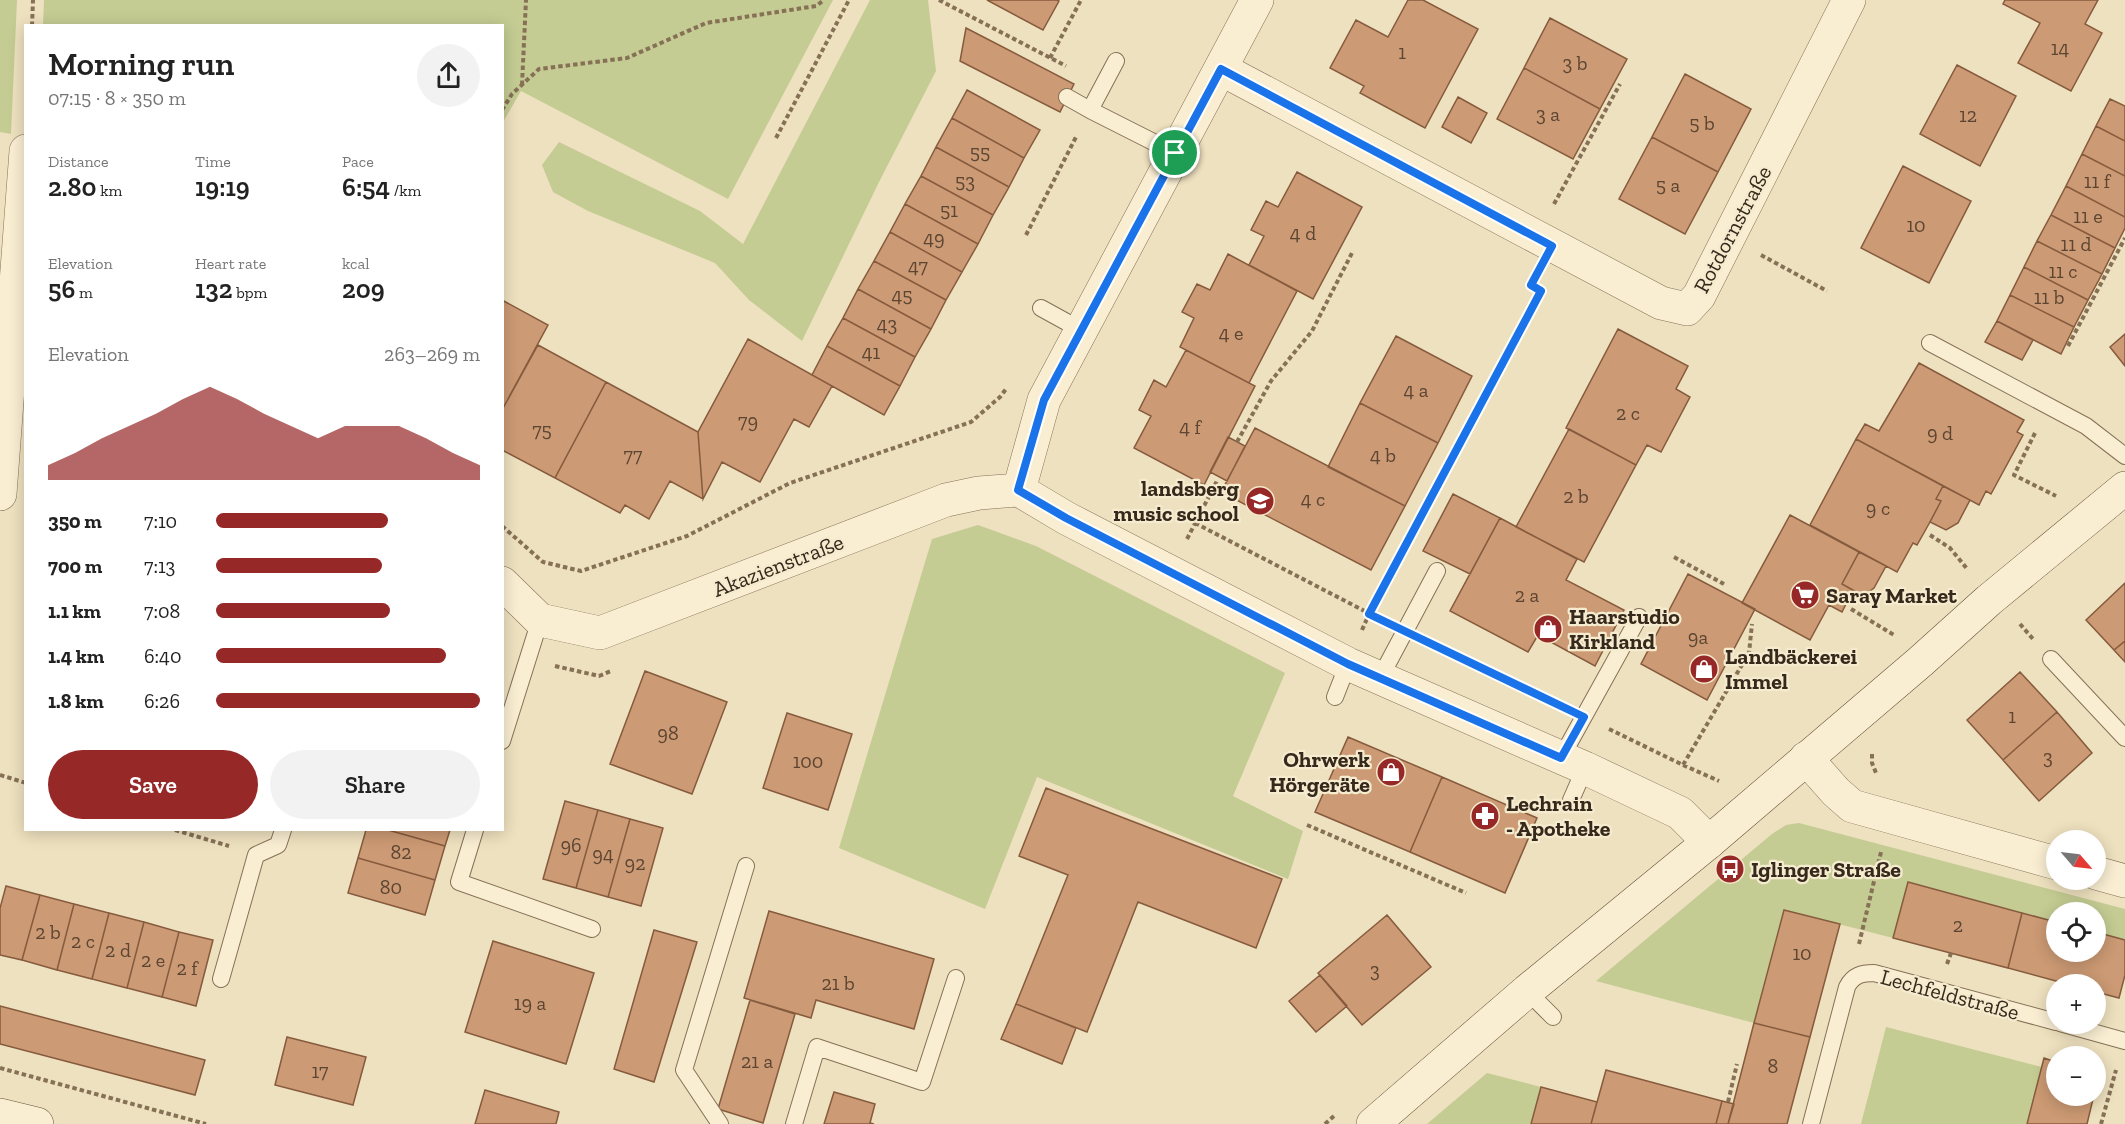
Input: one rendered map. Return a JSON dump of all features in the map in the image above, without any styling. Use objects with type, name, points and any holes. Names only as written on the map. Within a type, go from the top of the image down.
[{"type":"street","points":[[1257,0],[1044,400],[1018,490],[1348,664],[1573,763],[1680,813],[1709,842]]},
{"type":"street","name":"Rotdornstraße","points":[[1221,69],[1660,303],[1687,309],[1699,296],[1849,0]]},
{"type":"street","points":[[0,494],[24,177]]},
{"type":"street","points":[[1373,1124],[1527,991],[1709,842],[1806,758],[1984,586],[2125,488]]},
{"type":"street","name":"Akazienstraße","points":[[540,620],[600,633],[946,500],[979,493],[1018,490]]},
{"type":"street","points":[[504,585],[540,620]]},
{"type":"street","points":[[1806,758],[1836,792],[1852,806],[2046,860]]},
{"type":"street","points":[[2106,876],[2125,881]]},
{"type":"street","points":[[0,1115],[37,1124]]},
{"type":"lane","points":[[1090,110],[1116,61]]},
{"type":"lane","points":[[1067,97],[1175,153]]},
{"type":"lane","points":[[1041,308],[1082,330]]},
{"type":"lane","points":[[1930,343],[2086,426],[2125,456]]},
{"type":"lane","points":[[1380,678],[1437,571]]},
{"type":"lane","points":[[1571,800],[1573,763],[1584,717],[1639,617]]},
{"type":"lane","points":[[504,735],[540,620]]},
{"type":"lane","points":[[2051,659],[2125,738]]},
{"type":"lane","points":[[1335,697],[1348,664]]},
{"type":"lane","points":[[220,980],[256,855],[278,845],[283,831]]},
{"type":"lane","points":[[475,831],[459,882],[592,929]]},
{"type":"lane","points":[[720,1124],[684,1070],[746,866]]},
{"type":"lane","name":"Lechfeldstraße","points":[[1811,1124],[1850,981],[1862,973],[1874,974],[2046,1020]]},
{"type":"lane","points":[[794,1124],[817,1047],[922,1082],[956,978]]},
{"type":"lane","points":[[1527,991],[1553,1017]]},
{"type":"lane","name":"Lechfeldstraße","points":[[2101,1034],[2124,1040]]},
{"type":"path","points":[[32,24],[33,0]]},
{"type":"path","points":[[522,85],[526,0]]},
{"type":"path","points":[[504,107],[512,94],[539,69],[627,58],[706,23],[816,6],[824,0]]},
{"type":"path","points":[[776,138],[849,0]]},
{"type":"path","points":[[939,0],[1103,86]]},
{"type":"path","points":[[1050,58],[1081,0]]},
{"type":"path","points":[[1369,614],[1541,291],[1531,285],[1544,242],[1620,84]]},
{"type":"path","points":[[1026,235],[1090,110]]},
{"type":"path","points":[[1729,238],[1827,291]]},
{"type":"path","points":[[2068,346],[2125,238]]},
{"type":"path","points":[[1237,442],[1270,381],[1312,331],[1353,252]]},
{"type":"path","points":[[504,528],[543,562],[581,571],[687,536],[790,483],[972,422],[1000,397],[1011,382]]},
{"type":"path","points":[[2049,406],[2014,475],[2065,501]]},
{"type":"path","points":[[1170,572],[1218,479]]},
{"type":"path","points":[[1195,523],[1369,614],[1719,781]]},
{"type":"path","points":[[1930,535],[1950,548],[2051,659]]},
{"type":"path","points":[[1674,557],[1724,584]]},
{"type":"path","points":[[1851,609],[1898,637]]},
{"type":"path","points":[[1683,765],[1749,652],[1752,624]]},
{"type":"path","points":[[1872,751],[1872,763],[1876,774]]},
{"type":"path","points":[[0,775],[24,782]]},
{"type":"path","points":[[1850,981],[1890,816]]},
{"type":"path","points":[[1307,825],[1466,893]]},
{"type":"path","points":[[178,831],[256,855]]},
{"type":"path","points":[[2101,1124],[2124,1040]]},
{"type":"path","points":[[1728,1102],[1737,1064]]},
{"type":"path","points":[[0,1068],[206,1124]]},
{"type":"green space","points":[[0,0],[17,0],[11,134],[0,132]]},
{"type":"green space","points":[[44,0],[833,0],[728,199],[521,91],[504,120],[504,24],[43,24]]},
{"type":"green space","points":[[870,0],[928,0],[936,71],[802,341],[749,300],[715,263],[588,211],[553,192],[542,165],[559,142],[700,211],[743,244]]},
{"type":"green space","points":[[978,525],[1036,546],[1285,673],[1233,796],[1303,831],[1288,879],[1037,777],[985,909],[839,848],[932,539]]},
{"type":"green space","points":[[1799,823],[2098,902],[2046,902],[2046,919],[1909,882],[1893,938],[1784,910],[1754,1023],[1596,981],[1772,834],[1786,825]]},
{"type":"green space","points":[[2106,904],[2125,909],[2125,940],[2106,935]]},
{"type":"green space","points":[[1886,1027],[2042,1067],[2027,1124],[1861,1124]]},
{"type":"green space","points":[[1487,1073],[1541,1087],[1531,1124],[1427,1124]]},
{"type":"building","points":[[987,0],[1057,0],[1059,1],[1043,30]]},
{"type":"building","points":[[1408,0],[1423,0],[1478,29],[1425,128],[1360,93],[1364,86],[1330,68],[1356,20],[1388,37]]},
{"type":"building","points":[[2005,0],[2098,0],[2085,24],[2102,33],[2071,91],[2018,63],[2040,23],[2003,4]]},
{"type":"building","points":[[1550,18],[1627,59],[1600,109],[1524,68]]},
{"type":"building","points":[[966,28],[1074,84],[1060,112],[960,61]]},
{"type":"building","points":[[1957,65],[2016,96],[1980,166],[1920,134]]},
{"type":"building","points":[[1524,68],[1600,109],[1573,159],[1497,119]]},
{"type":"building","points":[[1685,74],[1751,109],[1718,172],[1652,137]]},
{"type":"building","points":[[967,90],[1040,130],[1024,158],[952,118]]},
{"type":"building","points":[[1458,97],[1487,113],[1471,143],[1442,127]]},
{"type":"building","points":[[2110,99],[2125,106],[2125,141],[2096,126]]},
{"type":"building","points":[[952,118],[1024,158],[1009,187],[936,147]]},
{"type":"building","points":[[2096,126],[2125,141],[2125,176],[2082,154]]},
{"type":"building","points":[[1652,137],[1718,172],[1685,234],[1619,199]]},
{"type":"building","points":[[936,147],[1009,187],[993,215],[921,176]]},
{"type":"building","points":[[2082,154],[2125,176],[2125,217],[2066,186]]},
{"type":"building","points":[[1903,166],[1971,201],[1929,283],[1861,248]]},
{"type":"building","points":[[1297,172],[1362,207],[1313,299],[1249,265],[1264,236],[1251,230],[1266,201],[1278,207]]},
{"type":"building","points":[[921,176],[993,215],[978,244],[905,204]]},
{"type":"building","points":[[2066,186],[2125,217],[2125,228],[2115,248],[2051,215]]},
{"type":"building","points":[[905,204],[978,244],[962,272],[890,232]]},
{"type":"building","points":[[2051,215],[2115,248],[2102,274],[2037,241]]},
{"type":"building","points":[[890,232],[962,272],[946,300],[874,261]]},
{"type":"building","points":[[2037,241],[2102,274],[2088,300],[2024,267]]},
{"type":"building","points":[[1228,254],[1297,291],[1249,383],[1180,347],[1194,318],[1182,312],[1197,284],[1210,290]]},
{"type":"building","points":[[874,261],[946,300],[931,329],[858,289]]},
{"type":"building","points":[[2024,267],[2088,300],[2074,327],[2010,295]]},
{"type":"building","points":[[858,289],[931,329],[915,357],[843,318]]},
{"type":"building","points":[[2010,295],[2074,327],[2061,354],[1997,321]]},
{"type":"building","points":[[504,301],[548,325],[504,406]]},
{"type":"building","points":[[843,318],[915,357],[900,386],[827,346]]},
{"type":"building","points":[[1997,321],[2033,340],[2022,360],[1985,342]]},
{"type":"building","points":[[1618,329],[1688,366],[1676,389],[1690,397],[1661,452],[1647,445],[1636,465],[1566,428]]},
{"type":"building","points":[[2125,334],[2125,366],[2110,347]]},
{"type":"building","points":[[1396,336],[1472,376],[1438,443],[1360,403]]},
{"type":"building","points":[[748,339],[832,386],[809,427],[794,419],[760,482],[722,462],[703,499],[698,432]]},
{"type":"building","points":[[538,345],[606,382],[555,478],[504,451],[504,406]]},
{"type":"building","points":[[827,346],[900,386],[884,415],[812,375]]},
{"type":"building","points":[[1186,350],[1255,386],[1204,485],[1134,448],[1151,416],[1139,410],[1154,380],[1166,387]]},
{"type":"building","points":[[1919,363],[2024,420],[2017,432],[2023,435],[1991,494],[1986,491],[1979,505],[1856,439],[1865,424],[1879,431]]},
{"type":"building","points":[[606,382],[698,432],[703,499],[670,481],[649,519],[625,505],[620,513],[555,478]]},
{"type":"building","points":[[1360,403],[1438,443],[1405,506],[1328,467]]},
{"type":"building","points":[[1255,428],[1405,506],[1371,570],[1221,492]]},
{"type":"building","points":[[1569,429],[1636,465],[1584,562],[1516,527]]},
{"type":"building","points":[[1228,437],[1245,446],[1227,481],[1210,472]]},
{"type":"building","points":[[1856,439],[1943,486],[1936,499],[1941,501],[1930,522],[1917,545],[1913,543],[1897,572],[1810,525]]},
{"type":"building","points":[[1943,486],[1970,500],[1958,523],[1946,530],[1930,522],[1941,501],[1936,499]]},
{"type":"building","points":[[1453,494],[1500,518],[1470,574],[1423,551]]},
{"type":"building","points":[[1790,515],[1859,552],[1842,584],[1853,590],[1842,612],[1829,605],[1810,640],[1742,603]]},
{"type":"building","points":[[1500,518],[1577,559],[1566,580],[1624,610],[1595,666],[1538,635],[1528,652],[1450,611]]},
{"type":"building","points":[[1859,552],[1886,566],[1874,588],[1863,596],[1842,584]]},
{"type":"building","points":[[1688,574],[1755,609],[1707,700],[1641,664]]},
{"type":"building","points":[[2125,583],[2125,641],[2114,650],[2086,620]]},
{"type":"building","points":[[2125,641],[2125,662],[2114,650]]},
{"type":"building","points":[[645,671],[727,702],[692,794],[610,764]]},
{"type":"building","points":[[2020,672],[2057,712],[2003,760],[1967,720]]},
{"type":"building","points":[[2057,712],[2092,753],[2039,801],[2003,760]]},
{"type":"building","points":[[787,713],[852,734],[828,810],[763,788]]},
{"type":"building","points":[[1348,737],[1442,777],[1410,852],[1315,812]]},
{"type":"building","points":[[1442,777],[1537,818],[1505,893],[1410,852]]},
{"type":"building","points":[[1046,788],[1282,879],[1256,948],[1138,902],[1087,1032],[1016,1004],[1068,875],[1019,856]]},
{"type":"building","points":[[565,801],[598,810],[576,888],[543,879]]},
{"type":"building","points":[[598,810],[630,819],[608,897],[576,888]]},
{"type":"building","points":[[630,819],[663,828],[641,906],[608,897]]},
{"type":"building","points":[[366,831],[392,831],[445,846],[435,880],[358,858]]},
{"type":"building","points":[[392,831],[450,831],[445,846]]},
{"type":"building","points":[[358,858],[435,880],[425,915],[348,893]]},
{"type":"building","points":[[1908,882],[2022,913],[2008,968],[1893,938]]},
{"type":"building","points":[[6,886],[40,895],[22,960],[0,955],[0,908]]},
{"type":"building","points":[[40,895],[74,904],[57,970],[22,960]]},
{"type":"building","points":[[74,904],[109,913],[92,979],[57,970]]},
{"type":"building","points":[[1784,910],[1840,924],[1810,1037],[1754,1023]]},
{"type":"building","points":[[769,911],[934,959],[914,1029],[816,1000],[811,1018],[744,998]]},
{"type":"building","points":[[109,913],[144,922],[127,988],[92,979]]},
{"type":"building","points":[[2022,913],[2046,919],[2046,962],[2106,962],[2106,935],[2125,940],[2125,975],[2119,998],[2106,995],[2106,974],[2046,974],[2046,978],[2008,968]]},
{"type":"building","points":[[1387,915],[1431,967],[1362,1025],[1318,973]]},
{"type":"building","points":[[144,922],[179,932],[162,997],[127,988]]},
{"type":"building","points":[[654,930],[697,942],[654,1082],[614,1069]]},
{"type":"building","points":[[179,932],[213,940],[196,1006],[162,997]]},
{"type":"building","points":[[493,941],[594,973],[566,1064],[465,1032]]},
{"type":"building","points":[[1320,975],[1347,1006],[1316,1032],[1289,1001]]},
{"type":"building","points":[[750,1000],[795,1014],[763,1123],[718,1109]]},
{"type":"building","points":[[1016,1004],[1076,1028],[1062,1064],[1001,1039]]},
{"type":"building","points":[[0,1006],[205,1060],[195,1095],[0,1044]]},
{"type":"building","points":[[1754,1023],[1810,1037],[1787,1124],[1728,1124]]},
{"type":"building","points":[[287,1037],[366,1057],[353,1105],[275,1085]]},
{"type":"building","points":[[2044,1058],[2046,1059],[2046,1106],[2091,1106],[2087,1124],[2027,1124]]},
{"type":"building","points":[[1606,1070],[1722,1101],[1716,1124],[1591,1124]]},
{"type":"building","points":[[1541,1087],[1597,1102],[1591,1124],[1531,1124]]},
{"type":"building","points":[[485,1090],[559,1112],[556,1124],[475,1124]]},
{"type":"building","points":[[834,1092],[875,1104],[870,1123],[874,1124],[824,1124]]},
{"type":"building","points":[[1722,1101],[1734,1104],[1728,1124],[1716,1124]]},
{"type":"place","name":"landsberg music school","points":[[1260,501]]},
{"type":"place","name":"Saray Market","points":[[1805,595]]},
{"type":"place","name":"Haarstudio Kirkland","points":[[1548,629]]},
{"type":"place","name":"Landbäckerei Immel","points":[[1704,669]]},
{"type":"place","name":"Ohrwerk Hörgeräte","points":[[1391,772]]},
{"type":"place","name":"Lechrain - Apotheke","points":[[1485,816]]},
{"type":"place","name":"Iglinger Straße","points":[[1730,869]]},
{"type":"route","points":[[1221,69],[1552,246],[1531,285],[1541,291],[1369,614],[1584,717],[1561,758],[1348,664],[1066,518],[1018,490],[1044,400],[1175,153],[1221,69]]}]
